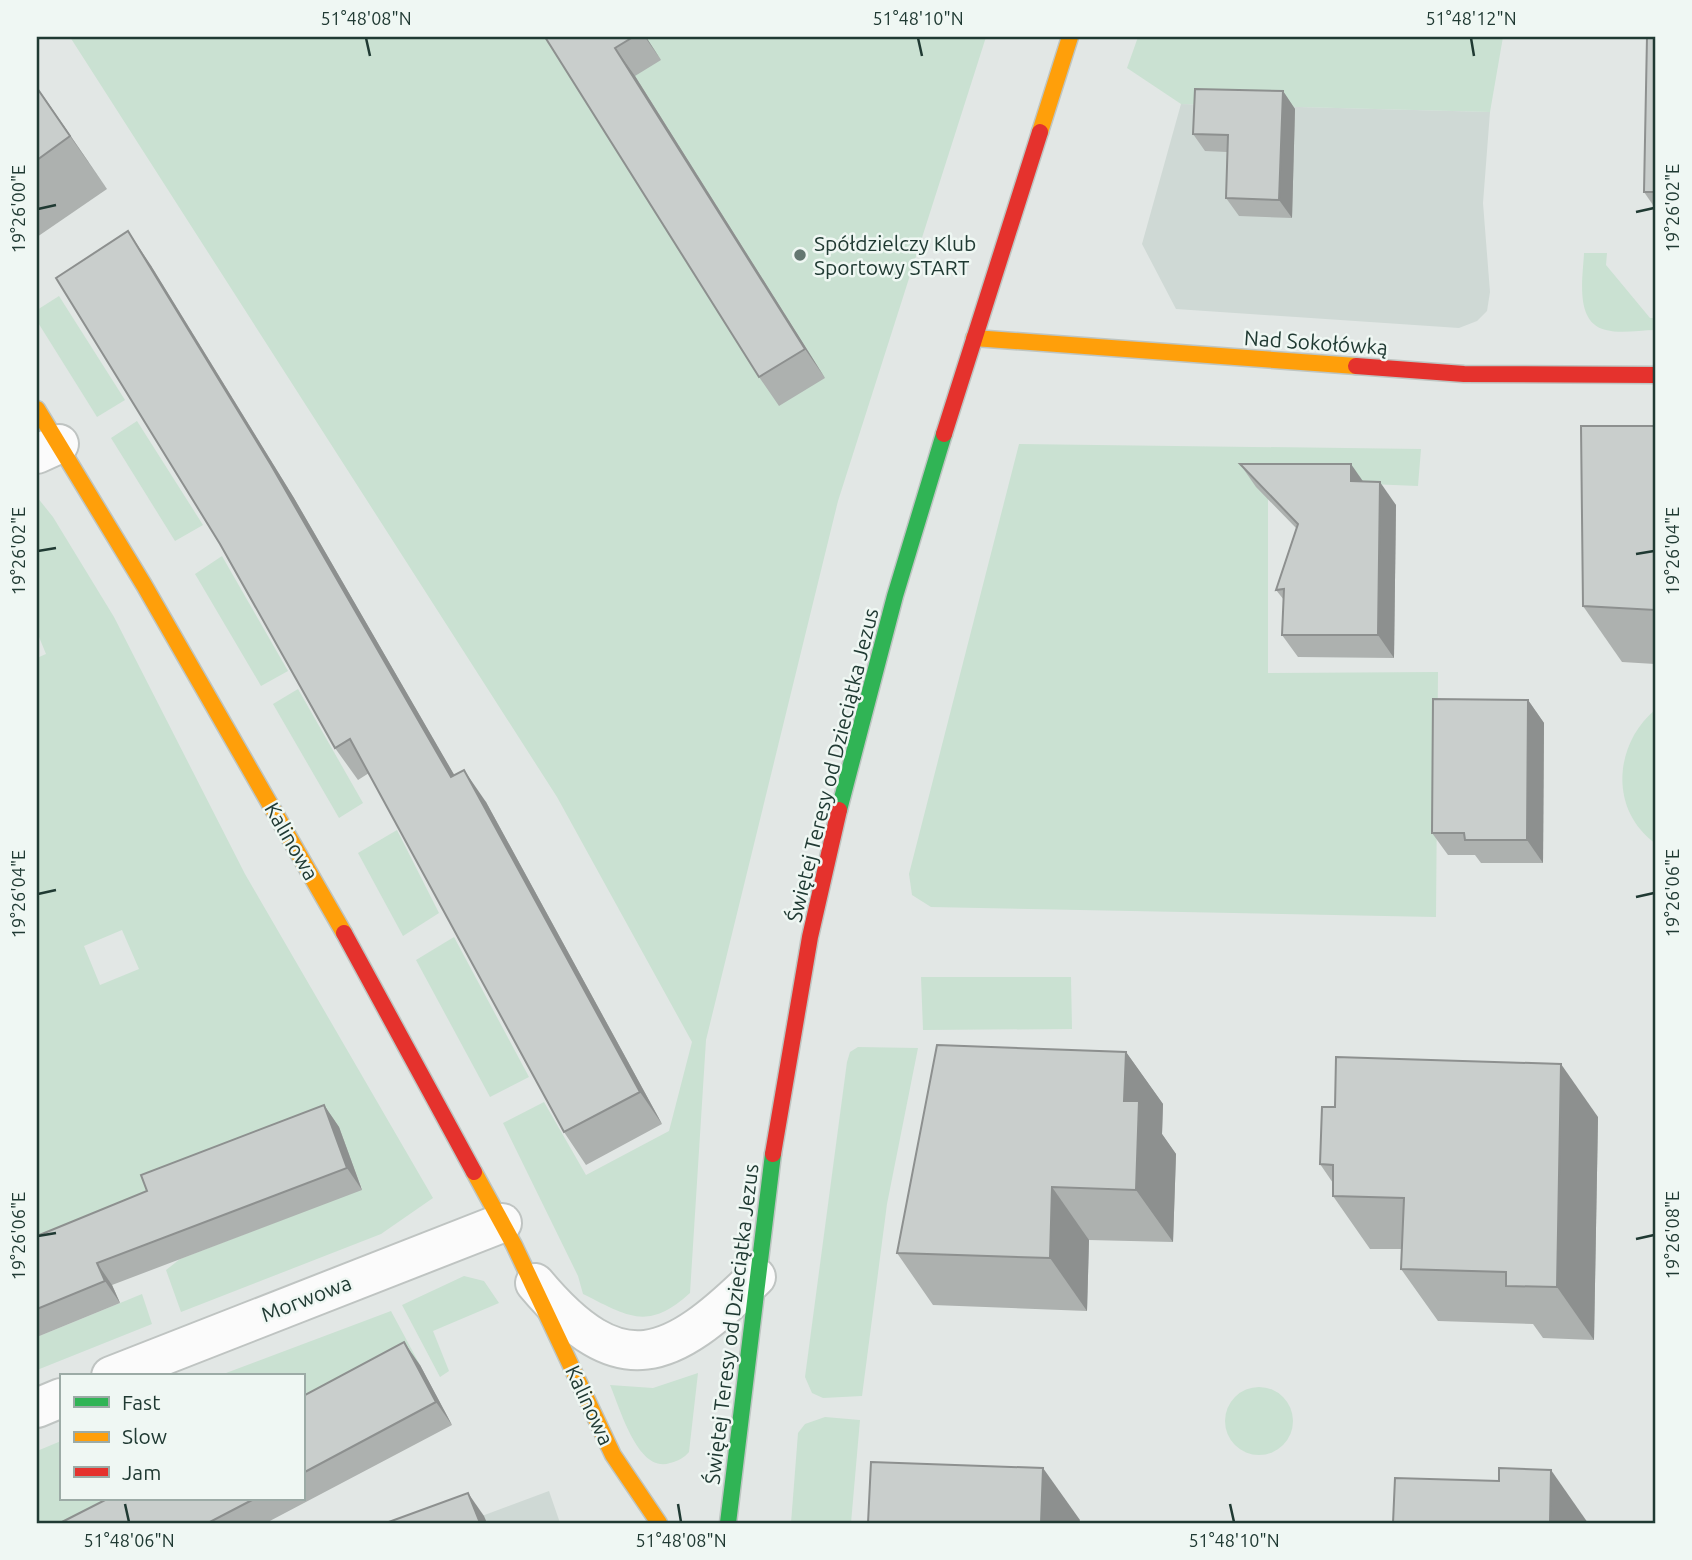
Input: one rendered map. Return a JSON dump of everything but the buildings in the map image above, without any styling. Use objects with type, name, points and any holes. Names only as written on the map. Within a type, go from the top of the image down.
[{"type":"street","name":"Świętej Teresy od Dzieciątka Jezus","points":[[729,1523],[773,1158],[810,939],[882,643],[974,338],[1070,37]]},
{"type":"street","name":"Nad Sokołówką","points":[[974,338],[1464,374],[1655,375]]},
{"type":"street","name":"Kalinowa","points":[[37,408],[48,449],[300,854],[533,1281],[613,1455],[659,1523]]},
{"type":"street","name":"Morwowa","points":[[116,1374],[502,1223]]},
{"type":"street","name":"Kalinowa","points":[[533,1281],[559,1312],[600,1342],[642,1350],[667,1347],[694,1333],[714,1319],[757,1277]]},
{"type":"street","points":[[37,1408],[60,1398]]},
{"type":"shaded area","points":[[1181,104],[1490,112],[1483,203],[1490,292],[1487,311],[1477,321],[1459,328],[1176,309],[1142,244]]},
{"type":"shaded area","points":[[549,1491],[560,1523],[463,1523]]},
{"type":"green space","points":[[70,37],[986,37],[838,501],[706,1040],[690,1293],[662,1312],[650,1316],[626,1314],[583,1294],[578,1276],[503,1123],[544,1102],[586,1175],[669,1131],[692,1042],[557,797]]},
{"type":"green space","points":[[1138,37],[1503,37],[1490,112],[1181,104],[1127,68]]},
{"type":"green space","points":[[1584,253],[1607,253],[1606,265],[1650,318],[1655,318],[1655,330],[1624,332],[1596,326],[1589,318],[1583,298]]},
{"type":"green space","points":[[59,296],[125,400],[97,417],[37,321],[37,310]]},
{"type":"green space","points":[[137,421],[203,525],[175,541],[111,438]]},
{"type":"green space","points":[[1019,444],[1421,449],[1418,486],[1268,480],[1268,673],[1438,672],[1436,917],[931,907],[912,895],[909,874]]},
{"type":"green space","points":[[37,497],[53,517],[114,617],[245,874],[433,1198],[381,1234],[181,1312],[166,1270],[180,1259],[362,1189],[338,1127],[37,1264],[37,658],[46,654],[37,632]],"holes":[[[122,930],[139,969],[100,985],[84,946]]]},
{"type":"green space","points":[[222,556],[288,671],[261,686],[195,574]]},
{"type":"green space","points":[[298,689],[363,803],[339,818],[273,704]]},
{"type":"green space","points":[[1655,710],[1655,843],[1640,829],[1630,813],[1622,777],[1631,740],[1641,724]]},
{"type":"green space","points":[[397,830],[439,913],[403,936],[358,853]]},
{"type":"green space","points":[[454,937],[529,1077],[490,1097],[416,960]]},
{"type":"green space","points":[[921,977],[1071,977],[1072,1029],[923,1030]]},
{"type":"green space","points":[[858,1047],[918,1048],[887,1204],[862,1396],[823,1398],[812,1393],[805,1377],[847,1062],[850,1052]]},
{"type":"green space","points":[[464,1276],[484,1281],[499,1303],[433,1331],[449,1371],[440,1377],[402,1305]]},
{"type":"green space","points":[[142,1294],[152,1324],[37,1370],[37,1337]]},
{"type":"green space","points":[[391,1311],[420,1365],[304,1426],[304,1374],[223,1374]]},
{"type":"green space","points":[[698,1373],[689,1452],[681,1459],[659,1464],[649,1459],[632,1437],[610,1385],[653,1388]]},
{"type":"green space","points":[[1259,1387],[1272,1390],[1283,1397],[1290,1408],[1293,1421],[1290,1434],[1283,1445],[1272,1452],[1259,1455],[1246,1452],[1235,1445],[1228,1434],[1225,1421],[1228,1408],[1235,1397],[1246,1390]]},
{"type":"green space","points":[[825,1417],[860,1420],[851,1523],[791,1523],[798,1433],[805,1424]]},
{"type":"green space","points":[[60,1441],[60,1500],[165,1500],[120,1523],[37,1523],[37,1451]]},
{"type":"traffic: fast","points":[[839,810],[895,596],[944,434]]},
{"type":"traffic: fast","points":[[728,1523],[773,1154]]},
{"type":"traffic: slow","points":[[1040,132],[1070,37]]},
{"type":"traffic: slow","points":[[974,338],[1356,366]]},
{"type":"traffic: slow","points":[[37,409],[144,585],[344,933]]},
{"type":"traffic: slow","points":[[474,1172],[514,1245],[613,1455],[659,1523]]},
{"type":"traffic: jam","points":[[944,434],[1040,132]]},
{"type":"traffic: jam","points":[[1356,366],[1464,374],[1655,375]]},
{"type":"traffic: jam","points":[[773,1154],[810,937],[839,810]]},
{"type":"traffic: jam","points":[[344,933],[474,1172]]},
{"type":"place","name":"Spółdzielczy Klub Sportowy START","points":[[800,255]]}]
